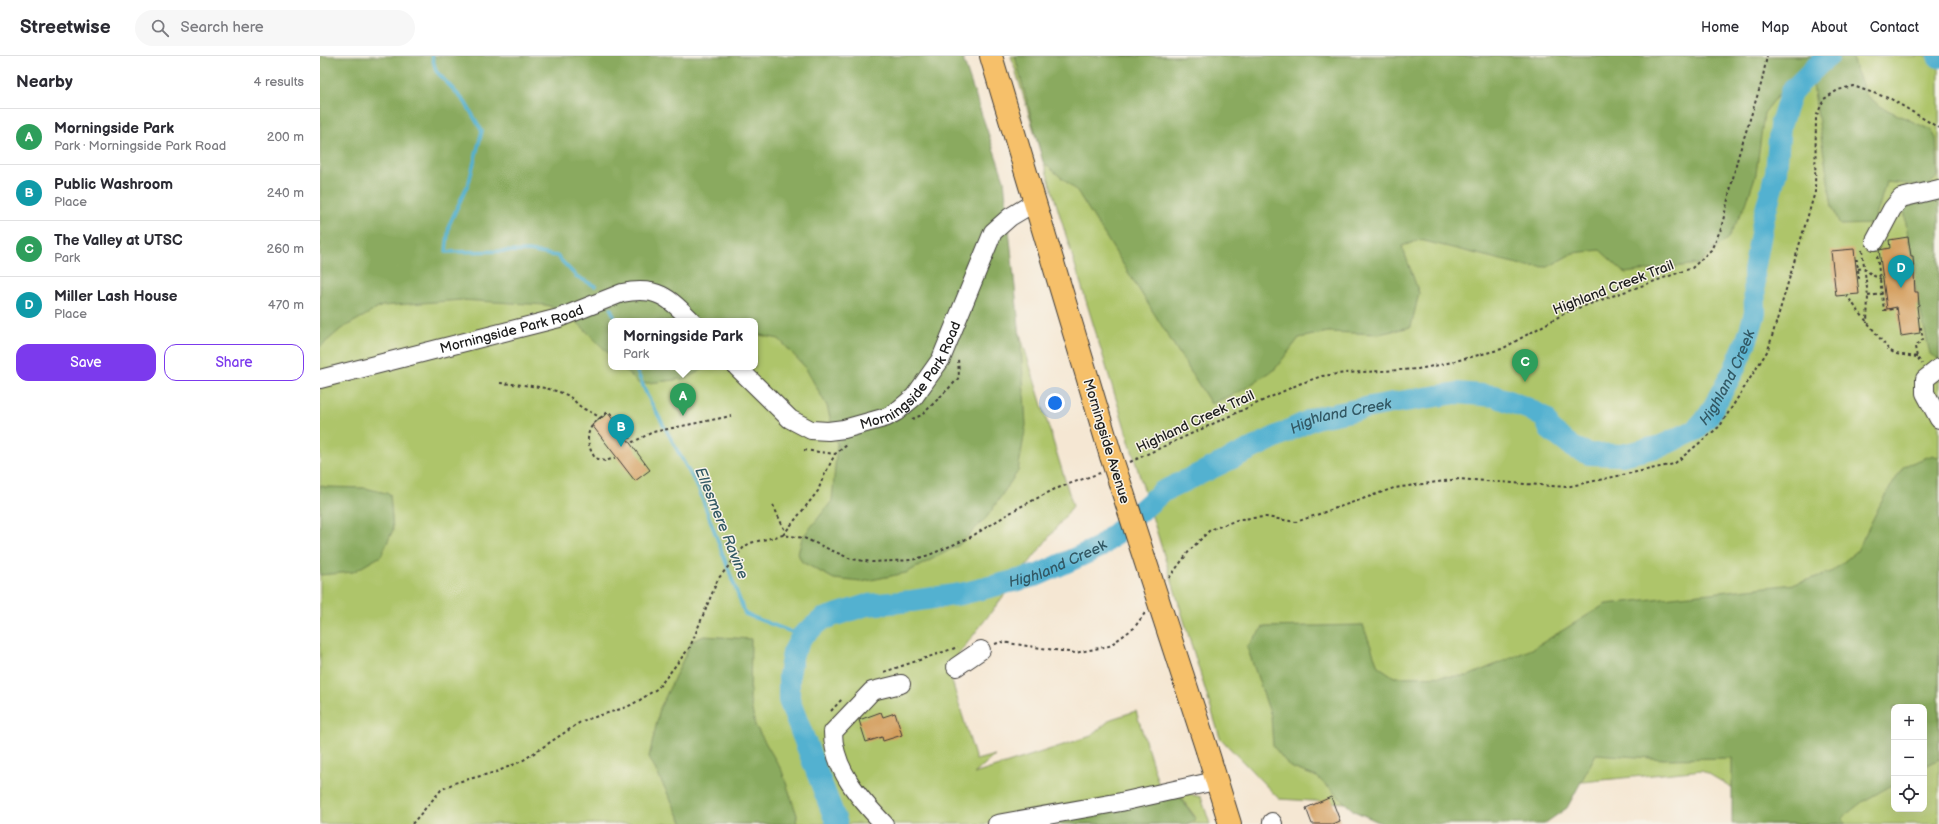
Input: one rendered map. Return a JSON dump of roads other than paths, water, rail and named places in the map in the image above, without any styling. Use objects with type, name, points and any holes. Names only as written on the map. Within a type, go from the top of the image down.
[{"type":"main road","name":"Morningside Avenue","points":[[991,56],[1113,464],[1230,824]]},
{"type":"street","points":[[1875,241],[1892,209],[1901,198],[1939,189]]},
{"type":"street","name":"Morningside Park Road","points":[[740,370],[790,419],[811,430],[828,431],[844,429],[867,424],[896,412],[914,397],[941,359],[993,232],[1002,223],[1035,202]]},
{"type":"street","name":"Morningside Park Road","points":[[320,380],[559,318],[622,293],[632,291],[652,291],[662,295],[673,302],[689,318]]},
{"type":"street","points":[[1939,368],[1925,380],[1924,393],[1939,419]]},
{"type":"street","points":[[956,667],[981,650]]},
{"type":"street","points":[[884,824],[855,791],[841,767],[833,745],[833,732],[872,691],[901,684]]},
{"type":"street","points":[[997,824],[1121,802],[1215,780]]},
{"type":"waterway","name":"Ellesmere Ravine","points":[[432,56],[436,71],[465,102],[482,131],[469,182],[449,225],[446,252],[529,251],[557,256],[576,276],[595,286]]},
{"type":"waterway","name":"Highland Creek","points":[[837,824],[789,700],[789,675],[793,653],[802,636],[823,619],[867,605],[912,601],[961,594],[1038,575],[1100,547],[1162,492],[1315,418],[1386,404],[1457,393],[1495,396],[1529,409],[1545,418],[1550,430],[1574,448],[1589,454],[1622,455],[1661,446],[1696,430],[1709,415],[1734,370],[1748,337],[1755,313],[1754,271],[1764,217],[1776,172],[1780,126],[1791,92],[1829,56]]},
{"type":"waterway","name":"Ellesmere Ravine","points":[[611,309],[615,318]]},
{"type":"waterway","name":"Ellesmere Ravine","points":[[636,370],[647,395],[699,490],[745,614],[802,636]]},
{"type":"place","name":"Miller Lash House","points":[[1901,288]]},
{"type":"place","name":"The Valley at UTSC","points":[[1525,382]]},
{"type":"place","name":"Morningside Park","points":[[683,416]]},
{"type":"place","name":"Public Washroom","points":[[621,447]]}]
